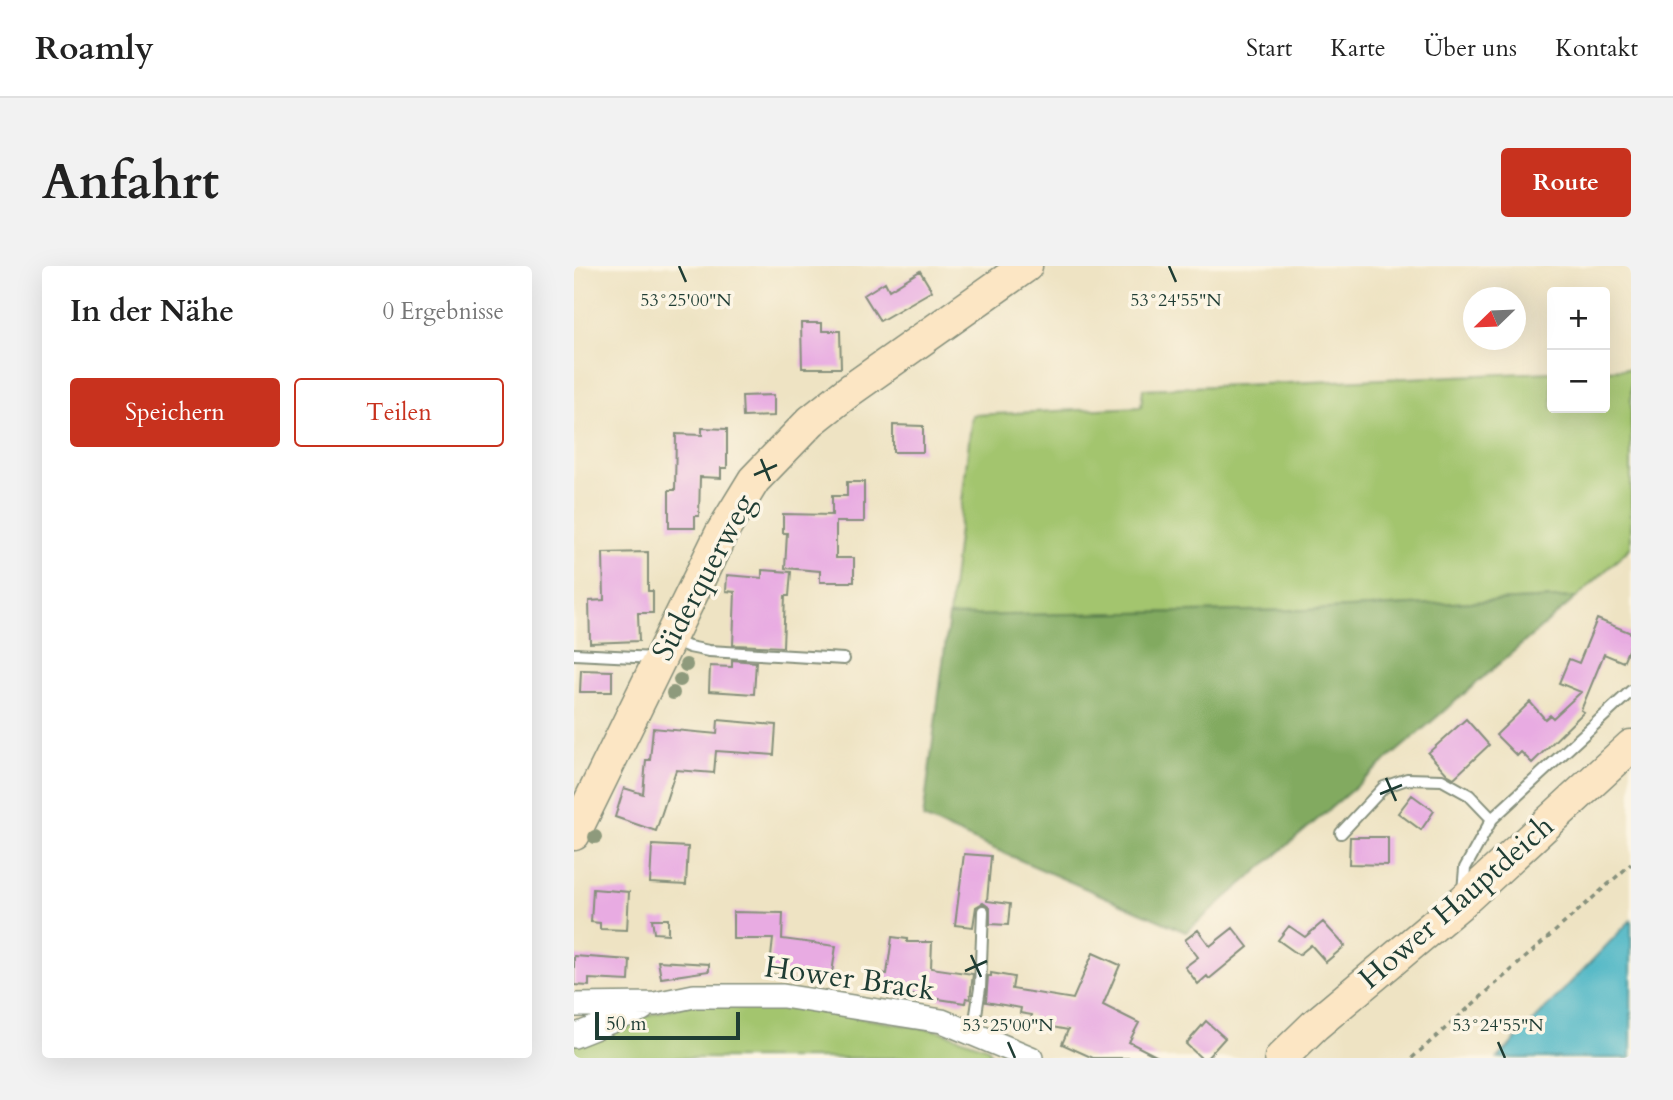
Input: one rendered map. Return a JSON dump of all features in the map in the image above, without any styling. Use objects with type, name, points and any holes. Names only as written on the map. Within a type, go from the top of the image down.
[{"type":"street","name":"Süderquerweg","points":[[574,834],[720,534],[754,480],[811,421],[849,391],[1026,266]]},
{"type":"street","name":"Hower Hauptdeich","points":[[1281,1058],[1315,1025],[1463,901],[1631,746]]},
{"type":"street","name":"Hower Brack","points":[[574,1036],[655,1004],[694,996],[783,996],[942,1021],[1031,1058]]},
{"type":"street","name":"Hower Brack","points":[[574,1004],[655,1004]]},
{"type":"lane","points":[[574,654],[689,647],[709,652],[844,659]]},
{"type":"lane","points":[[1463,901],[1465,868],[1492,819],[1631,691]]},
{"type":"lane","points":[[1341,833],[1384,788],[1407,779],[1442,780],[1469,795],[1492,819]]},
{"type":"lane","points":[[972,1034],[980,988],[984,911]]},
{"type":"path","points":[[1412,1058],[1631,864]]},
{"type":"green space","points":[[1631,369],[1631,547],[1577,597],[1307,610],[949,616],[972,415],[1141,407],[1143,389],[1547,372],[1547,413],[1610,413],[1610,370]]},
{"type":"green space","points":[[1577,597],[1186,932],[923,818],[949,616],[1307,610]]},
{"type":"green space","points":[[695,1003],[781,1005],[940,1031],[988,1048],[992,1058],[574,1058],[574,1043],[652,1014]]},
{"type":"water","points":[[1631,920],[1631,1058],[1498,1058]]},
{"type":"building","points":[[920,271],[932,291],[880,321],[864,295],[885,282],[889,290]]},
{"type":"building","points":[[801,323],[822,323],[822,331],[840,331],[841,368],[802,368]]},
{"type":"building","points":[[774,395],[774,416],[743,417],[742,396]]},
{"type":"building","points":[[893,425],[923,426],[923,452],[893,452]]},
{"type":"building","points":[[702,428],[727,429],[727,468],[721,468],[721,478],[700,477],[699,516],[695,516],[695,528],[669,528],[669,490],[675,490],[676,434],[702,435]]},
{"type":"building","points":[[847,482],[864,482],[864,522],[836,522],[836,558],[854,558],[854,582],[820,582],[820,571],[785,568],[787,533],[783,533],[783,514],[832,515],[832,496],[847,496]]},
{"type":"building","points":[[648,552],[648,591],[653,591],[653,613],[638,613],[639,641],[590,643],[589,601],[604,600],[603,553]]},
{"type":"building","points":[[762,570],[791,572],[789,596],[785,596],[783,647],[733,645],[735,592],[726,591],[727,575],[762,578]]},
{"type":"building","points":[[1597,619],[1631,633],[1631,643],[1623,662],[1604,654],[1581,710],[1584,712],[1532,763],[1521,752],[1517,756],[1496,735],[1530,702],[1545,719],[1550,715],[1553,718],[1581,692],[1559,683],[1569,659],[1579,663]]},
{"type":"building","points":[[732,660],[756,662],[754,694],[709,691],[710,666],[732,667]]},
{"type":"building","points":[[581,670],[612,671],[612,692],[580,692]]},
{"type":"building","points":[[1466,719],[1489,745],[1454,778],[1428,753]]},
{"type":"building","points":[[718,720],[776,725],[774,755],[716,751],[714,773],[676,770],[656,831],[615,817],[624,788],[643,794],[646,760],[650,760],[653,728],[717,734]]},
{"type":"building","points":[[1412,795],[1434,811],[1421,830],[1398,813]]},
{"type":"building","points":[[1350,837],[1388,837],[1388,865],[1349,864]]},
{"type":"building","points":[[652,845],[688,847],[686,885],[650,883]]},
{"type":"building","points":[[964,854],[991,856],[987,901],[1010,904],[1008,925],[990,924],[990,908],[983,903],[976,907],[973,927],[955,925]]},
{"type":"building","points":[[593,889],[629,892],[627,930],[600,929],[600,923],[591,922]]},
{"type":"building","points":[[733,912],[783,913],[782,939],[836,946],[831,980],[769,974],[773,939],[733,939]]},
{"type":"building","points":[[652,919],[668,919],[668,934],[654,933]]},
{"type":"building","points":[[1323,922],[1345,946],[1326,962],[1311,945],[1299,955],[1278,940],[1289,926],[1305,937]]},
{"type":"building","points":[[1233,928],[1248,947],[1209,979],[1207,976],[1198,984],[1185,967],[1198,957],[1185,940],[1198,930],[1210,946]]},
{"type":"building","points":[[892,937],[907,939],[907,942],[932,942],[931,968],[973,974],[970,999],[966,998],[965,1003],[879,990],[881,973],[887,974]]},
{"type":"building","points":[[1093,953],[1120,965],[1103,1005],[1139,1023],[1129,1042],[1160,1058],[1093,1058],[1062,1044],[1068,1030],[1036,1024],[1037,1020],[1031,1019],[1032,1015],[1020,1013],[1021,1008],[986,1002],[988,976],[991,976],[991,973],[1014,977],[1012,989],[1073,999]]},
{"type":"building","points":[[574,956],[630,960],[629,981],[589,979],[589,986],[574,985]]},
{"type":"building","points":[[658,961],[709,964],[709,971],[661,978]]},
{"type":"building","points":[[1206,1021],[1225,1038],[1207,1058],[1201,1058],[1186,1044]]}]
